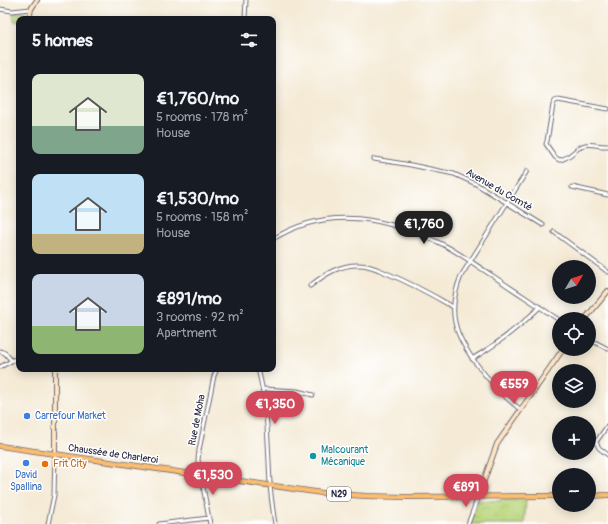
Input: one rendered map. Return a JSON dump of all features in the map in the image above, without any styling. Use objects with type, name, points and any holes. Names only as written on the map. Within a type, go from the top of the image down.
[{"type":"main road","name":"Chaussée de Charleroi","points":[[0,446],[322,493],[366,496],[552,496]]},
{"type":"main road","points":[[596,496],[608,496]]},
{"type":"street","points":[[30,16],[31,9],[37,0]]},
{"type":"street","points":[[245,16],[246,0]]},
{"type":"street","points":[[0,9],[12,11],[31,9]]},
{"type":"street","points":[[608,109],[558,100],[556,101],[553,105],[548,141],[546,144],[555,157],[559,160],[567,157],[583,145],[589,144],[608,146]]},
{"type":"street","name":"Avenue du Comté","points":[[374,159],[454,174],[464,178],[544,225]]},
{"type":"street","points":[[521,410],[497,389],[472,359],[461,342],[456,329],[453,307],[457,286],[461,276],[527,171]]},
{"type":"street","points":[[572,187],[608,195]]},
{"type":"street","points":[[276,238],[306,223],[341,217],[358,218],[397,225],[445,246],[552,315]]},
{"type":"street","points":[[554,232],[608,272]]},
{"type":"street","points":[[310,286],[327,273],[338,268],[361,265],[371,267],[394,276],[453,307]]},
{"type":"street","points":[[591,312],[608,291]]},
{"type":"street","points":[[472,359],[509,335],[540,307]]},
{"type":"street","points":[[596,343],[608,349]]},
{"type":"street","points":[[0,351],[11,360]]},
{"type":"street","points":[[468,524],[497,444],[558,356]]},
{"type":"street","points":[[0,367],[16,358]]},
{"type":"street","points":[[48,524],[54,495],[54,372]]},
{"type":"street","name":"Rue de Moha","points":[[210,524],[198,460],[200,438],[216,372]]},
{"type":"street","points":[[259,372],[264,389],[270,485],[275,524]]},
{"type":"street","points":[[264,389],[297,391],[313,395]]},
{"type":"street","points":[[608,425],[596,442],[599,448],[608,455]]},
{"type":"street","points":[[159,524],[209,518]]},
{"type":"green space","points":[[13,12],[26,13],[26,16],[16,16],[16,21],[14,21]]},
{"type":"green space","points":[[526,500],[524,524],[470,524],[478,501]]},
{"type":"place","name":"Carrefour Market","points":[[27,416]]},
{"type":"place","name":"Malcourant Mécanique","points":[[313,456]]},
{"type":"place","name":"David Spallina","points":[[26,463]]},
{"type":"place","name":"Frit City","points":[[45,464]]}]
